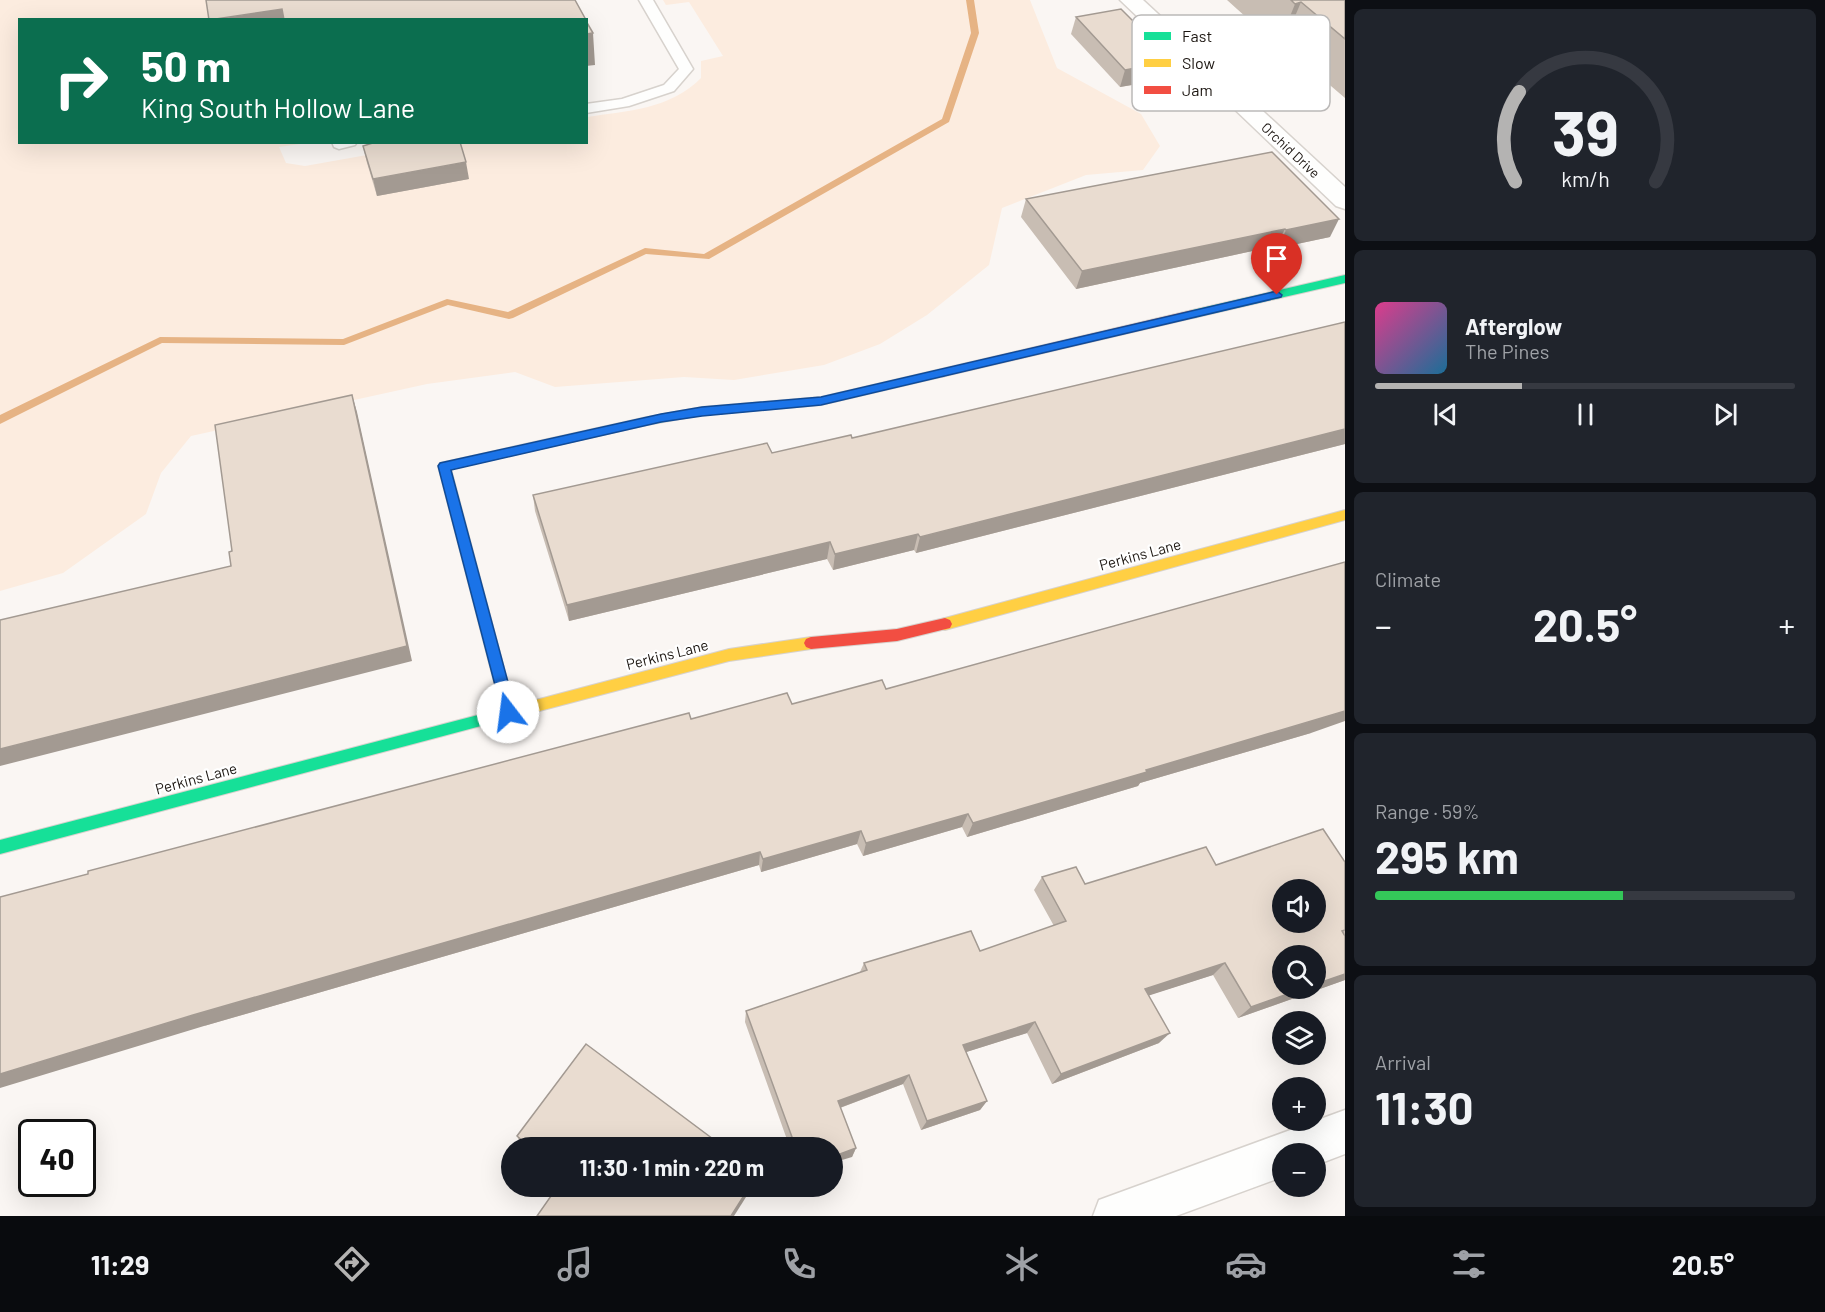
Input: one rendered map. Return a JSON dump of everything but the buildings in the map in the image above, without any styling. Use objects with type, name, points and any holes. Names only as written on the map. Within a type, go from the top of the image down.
[{"type":"street","name":"Orchid Drive","points":[[1131,0],[1147,15]]},
{"type":"street","name":"Orchid Drive","points":[[1249,111],[1345,201]]},
{"type":"street","points":[[508,712],[444,466],[702,411],[801,404],[833,399],[1345,279]]},
{"type":"street","name":"Perkins Lane","points":[[0,847],[757,648],[857,640],[921,631],[1345,515]]},
{"type":"street","points":[[1314,1143],[1345,1132]]},
{"type":"street","points":[[1115,1216],[1272,1158]]},
{"type":"lane","points":[[588,109],[624,103],[669,88],[686,69],[646,0]]},
{"type":"shaded area","points":[[0,0],[258,0],[216,18],[18,18],[18,144],[300,144],[279,147],[286,163],[305,166],[367,155],[377,196],[441,144],[588,144],[588,117],[648,107],[689,88],[701,78],[701,61],[723,56],[689,2],[666,5],[663,0],[1030,0],[1057,68],[1141,114],[1160,146],[1143,170],[1086,175],[1002,208],[989,265],[927,315],[880,344],[824,365],[734,380],[684,377],[555,387],[515,372],[427,384],[191,436],[161,473],[146,514],[63,573],[0,591]]},
{"type":"waterway","points":[[0,420],[160,340],[344,342],[447,302],[509,316],[645,251],[706,257],[946,120],[975,33],[970,0]]},
{"type":"traffic: fast","points":[[1193,314],[1345,279]]},
{"type":"traffic: fast","points":[[509,712],[444,466],[647,421],[702,411],[821,401],[941,373]]},
{"type":"traffic: fast","points":[[0,847],[528,708]]},
{"type":"traffic: slow","points":[[945,624],[1345,515]]},
{"type":"traffic: slow","points":[[528,708],[729,655],[811,643]]},
{"type":"traffic: jam","points":[[941,373],[1193,314]]},
{"type":"traffic: jam","points":[[811,643],[897,635],[945,624]]},
{"type":"route","points":[[508,712],[444,466],[661,418],[702,411],[821,401],[1277,295]]}]
